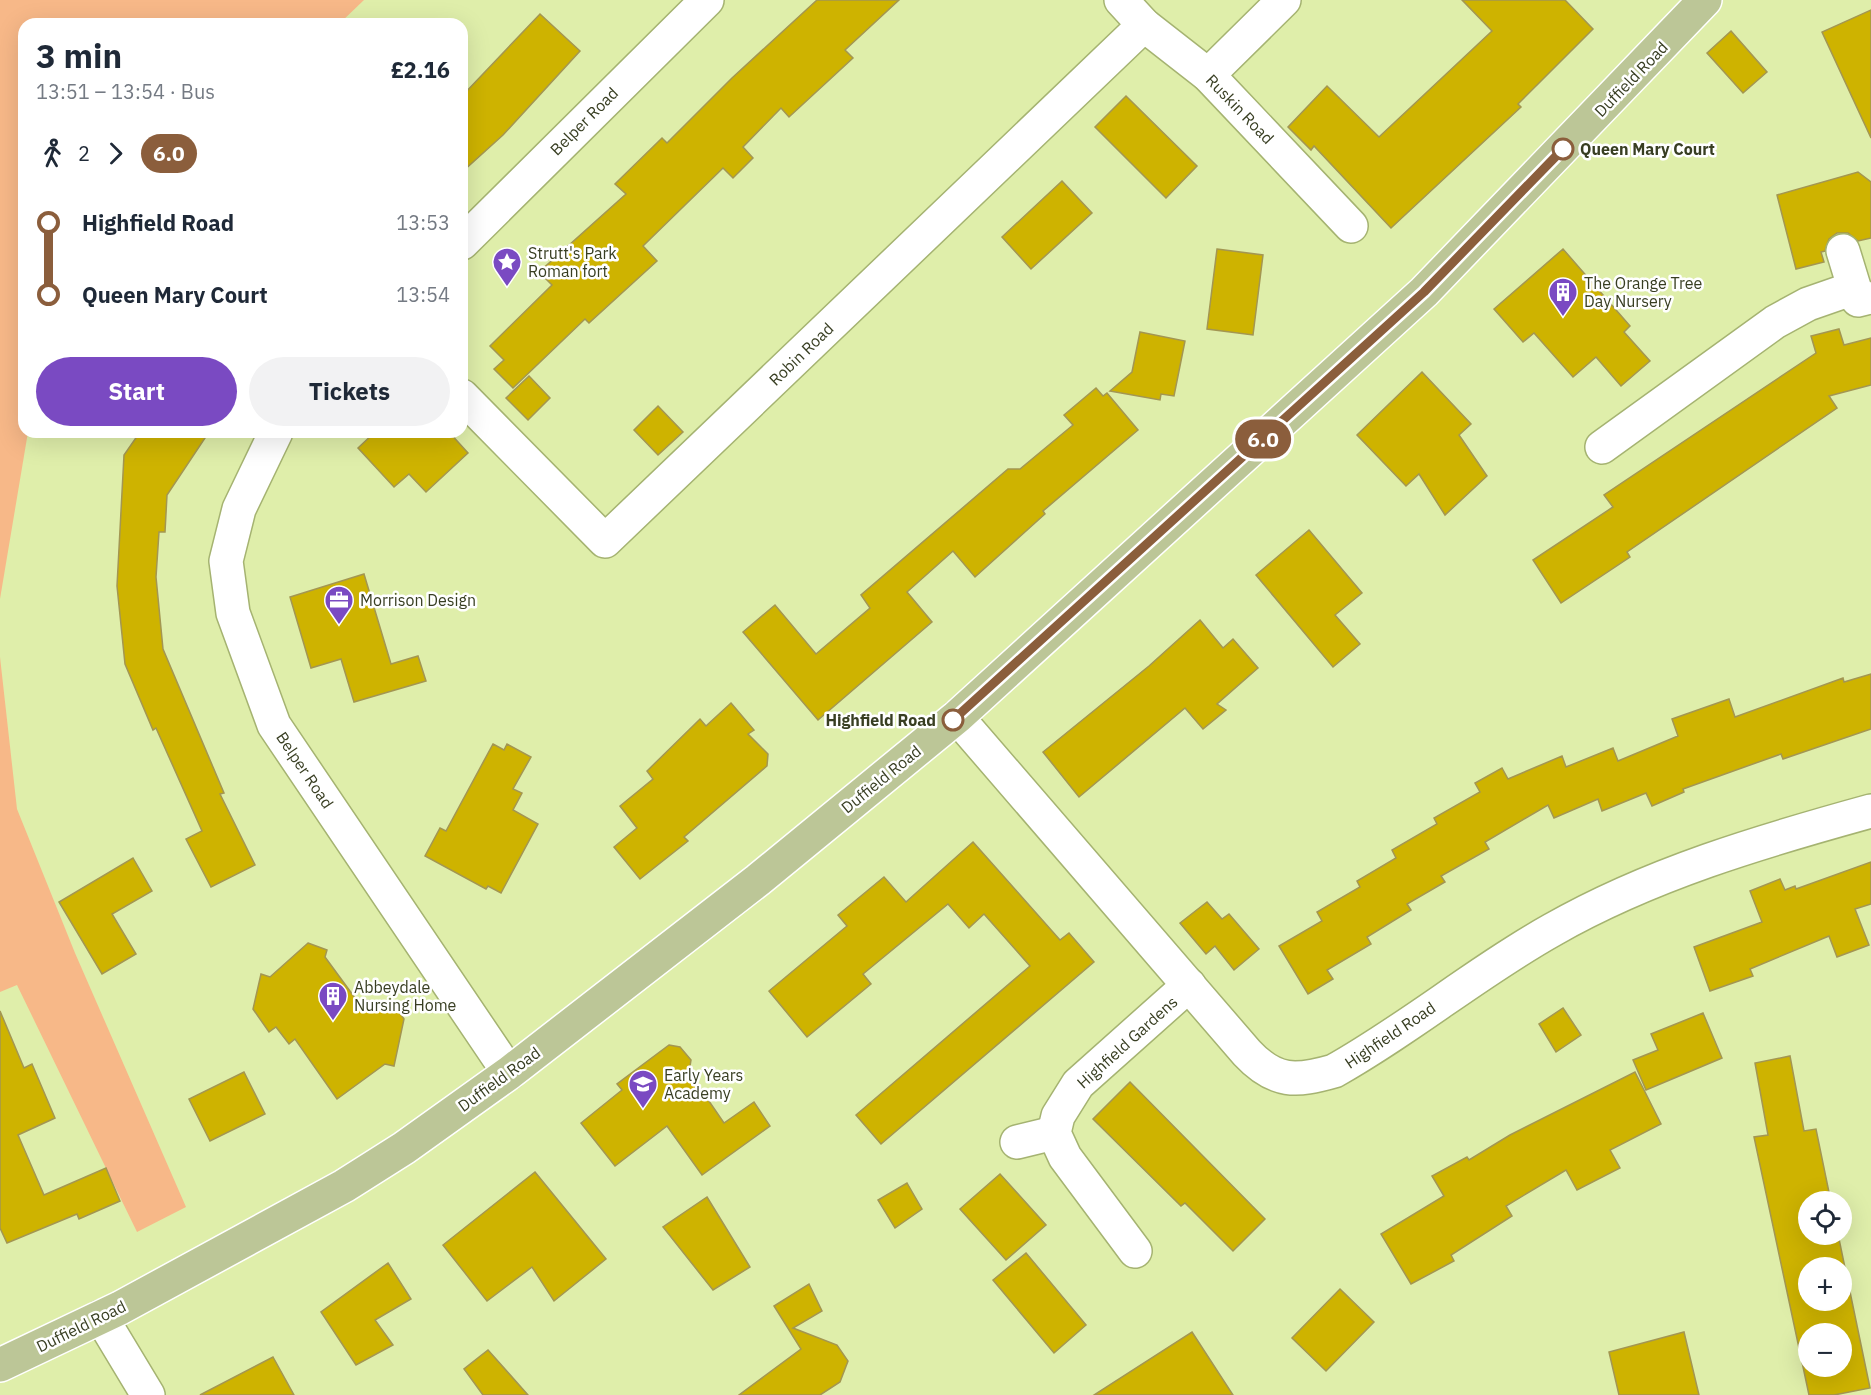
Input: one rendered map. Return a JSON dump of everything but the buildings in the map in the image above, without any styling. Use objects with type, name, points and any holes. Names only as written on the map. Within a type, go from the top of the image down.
[{"type":"main road","name":"Duffield Road","points":[[0,1365],[101,1317],[344,1186],[404,1148],[509,1073],[758,880],[957,717],[1424,292],[1705,0]]},
{"type":"street","name":"Belper Road","points":[[468,237],[707,0]]},
{"type":"street","name":"Ruskin Road","points":[[1121,0],[1144,25],[1208,75],[1351,226]]},
{"type":"street","points":[[1208,75],[1284,0]]},
{"type":"street","name":"Robin Road","points":[[468,402],[605,542],[1144,25]]},
{"type":"street","points":[[1602,447],[1775,322],[1808,304],[1862,293],[1843,251]]},
{"type":"street","name":"Belper Road","points":[[273,438],[239,509],[226,561],[233,613],[274,725],[509,1073]]},
{"type":"street","name":"Highfield Road","points":[[957,717],[1246,1053],[1270,1073],[1295,1078],[1321,1075],[1344,1066],[1551,930],[1616,896],[1781,836],[1871,811]]},
{"type":"street","name":"Highfield Gardens","points":[[1054,1133],[1061,1110],[1078,1084],[1189,985]]},
{"type":"street","points":[[1017,1142],[1054,1133],[1065,1156],[1135,1251]]},
{"type":"street","points":[[101,1317],[148,1395]]},
{"type":"shaded area","points":[[0,0],[364,0],[345,18],[18,18],[18,438],[27,438],[0,599]]},
{"type":"shaded area","points":[[0,657],[17,809],[75,953],[186,1207],[137,1232],[17,985],[0,992]]},
{"type":"bus line","name":"6.0","points":[[953,720],[1424,292],[1563,149]]},
{"type":"place","name":"Queen Mary Court","points":[[1563,149]]},
{"type":"place","name":"Strutt's Park Roman fort","points":[[507,288]]},
{"type":"place","name":"The Orange Tree Day Nursery","points":[[1563,318]]},
{"type":"place","name":"Morrison Design","points":[[339,626]]},
{"type":"place","name":"Highfield Road","points":[[953,720]]},
{"type":"place","name":"Abbeydale Nursing Home","points":[[333,1022]]},
{"type":"place","name":"Early Years Academy","points":[[643,1110]]}]
